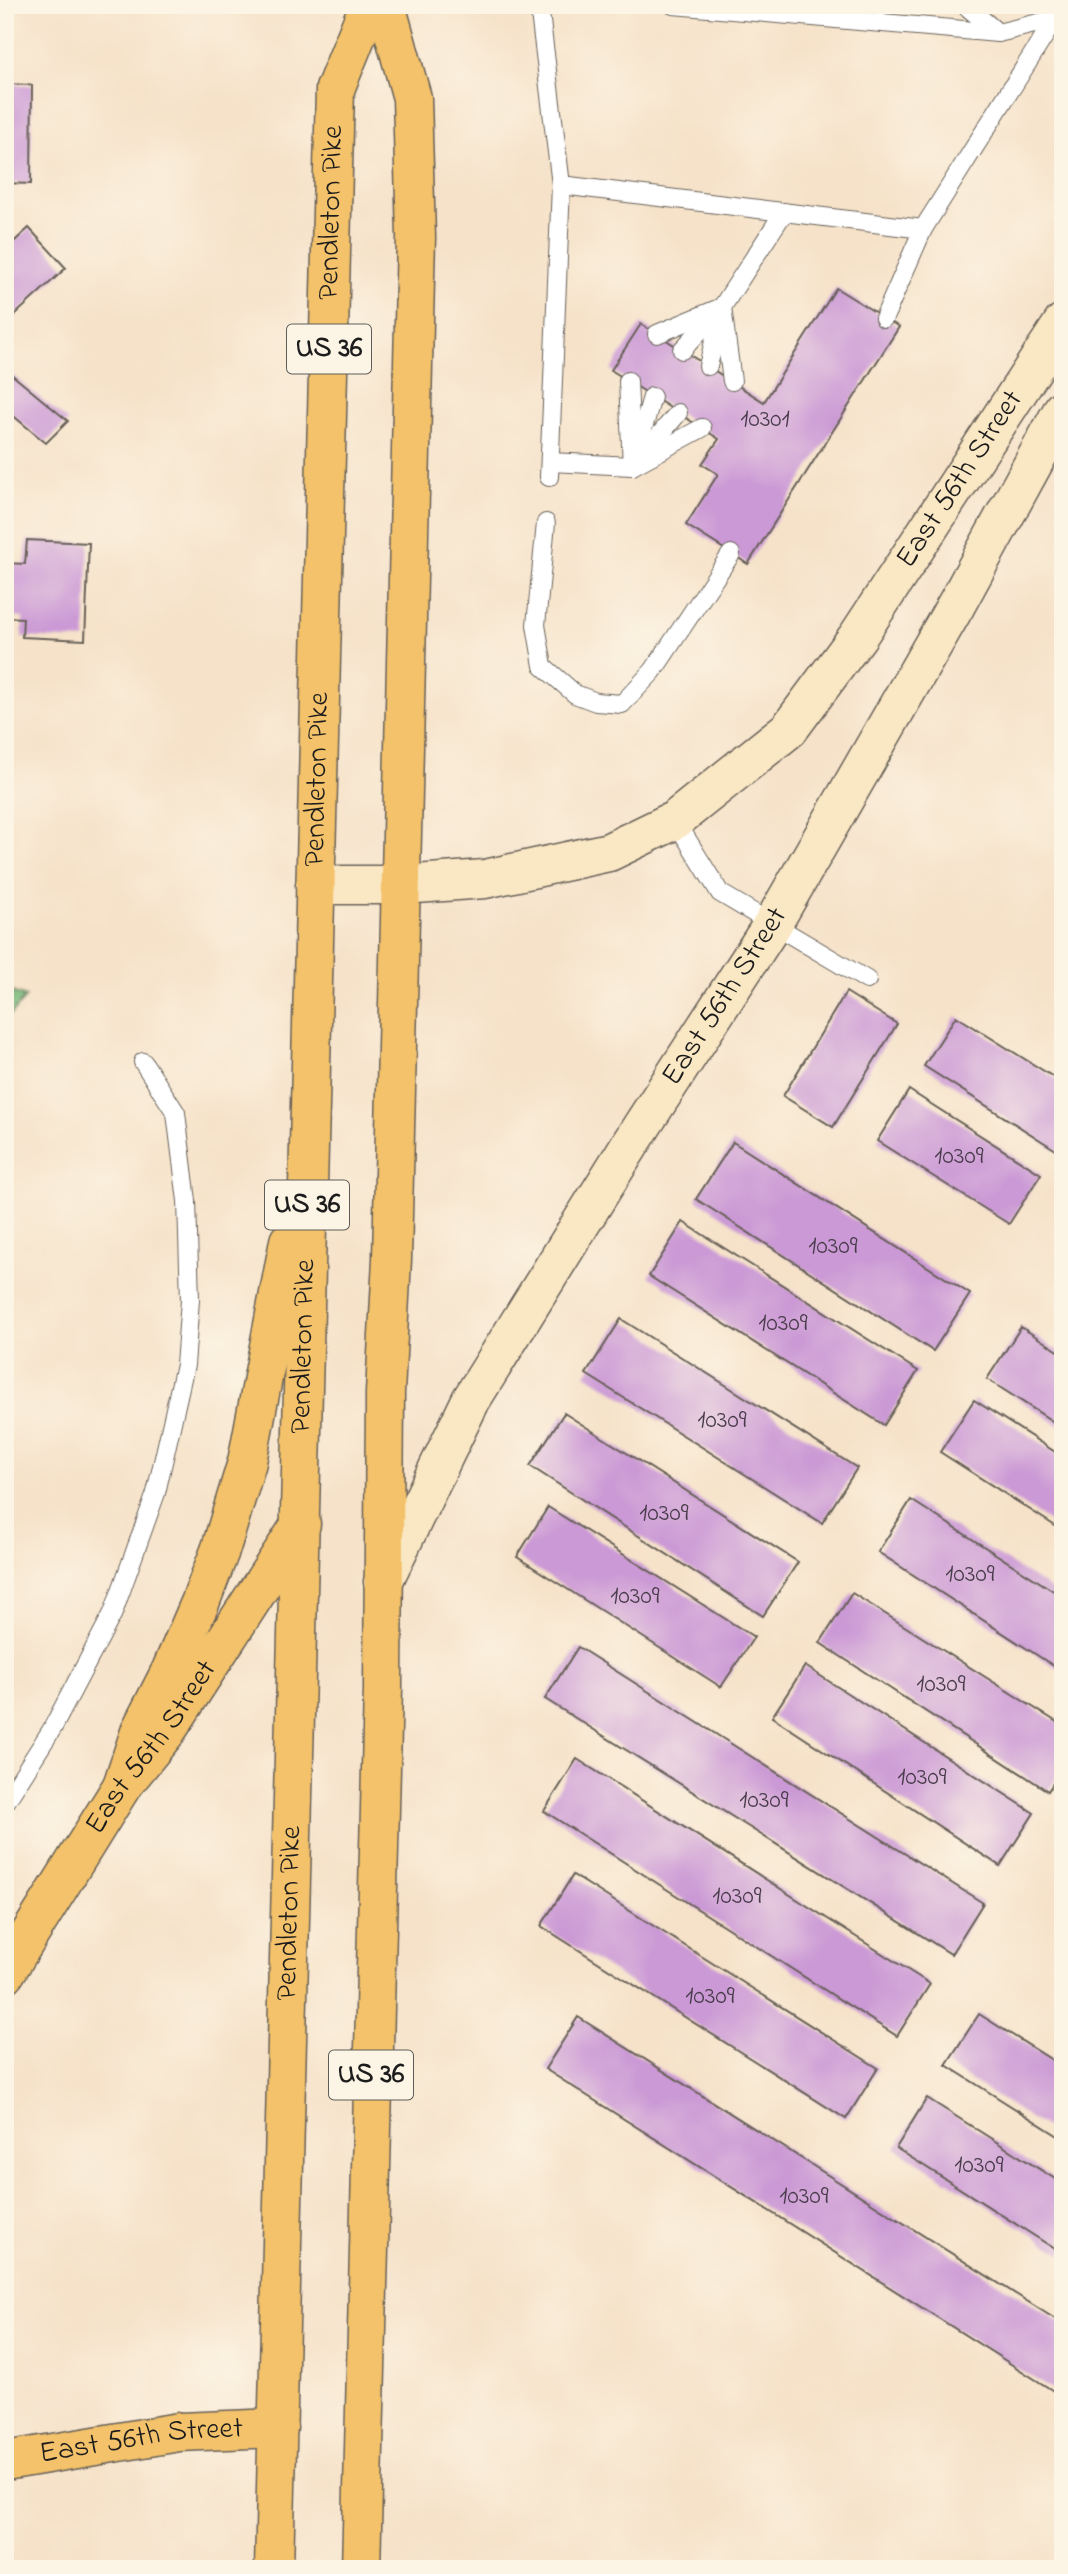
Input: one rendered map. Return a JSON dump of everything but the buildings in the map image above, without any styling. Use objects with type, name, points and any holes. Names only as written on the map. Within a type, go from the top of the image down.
[{"type":"main road","name":"Pendleton Pike","points":[[274,2569],[335,89],[369,5]]},
{"type":"main road","name":"US 36","points":[[361,2569],[383,1688],[385,1393],[392,1259],[416,237],[412,98],[386,5]]},
{"type":"main road","name":"East 56th Street","points":[[315,885],[401,885],[485,879],[608,852],[675,820],[789,729],[858,636],[1063,323]]},
{"type":"main road","name":"East 56th Street","points":[[383,1582],[471,1400],[629,1146],[772,925],[956,605],[1063,409]]},
{"type":"main road","points":[[122,1786],[141,1729],[171,1670],[200,1603],[221,1548],[247,1462],[309,1143]]},
{"type":"main road","name":"East 56th Street","points":[[5,1974],[122,1786],[166,1732],[301,1524]]},
{"type":"main road","name":"East 56th Street","points":[[5,2460],[179,2432],[278,2428]]},
{"type":"lane","points":[[539,5],[561,185],[550,470],[632,466],[702,428]]},
{"type":"lane","points":[[673,5],[998,33],[1059,18]]},
{"type":"lane","points":[[803,5],[840,8],[852,5]]},
{"type":"lane","points":[[965,5],[998,33]]},
{"type":"lane","points":[[884,318],[923,229],[1059,18]]},
{"type":"lane","points":[[561,185],[923,229]]},
{"type":"lane","points":[[682,350],[722,307],[784,212]]},
{"type":"lane","points":[[657,334],[722,307]]},
{"type":"lane","points":[[708,366],[722,307]]},
{"type":"lane","points":[[722,307],[732,381]]},
{"type":"lane","points":[[628,381],[632,466]]},
{"type":"lane","points":[[632,466],[652,397]]},
{"type":"lane","points":[[632,466],[678,413]]},
{"type":"lane","points":[[546,523],[536,625],[543,666],[575,694],[596,702],[622,704],[653,671],[731,554]]},
{"type":"lane","points":[[675,820],[720,893],[867,980]]},
{"type":"lane","points":[[5,1803],[52,1729],[113,1613],[156,1493],[185,1365],[190,1300],[188,1225],[176,1113],[143,1062]]},
{"type":"green space","points":[[5,990],[26,997],[5,1021]]}]
